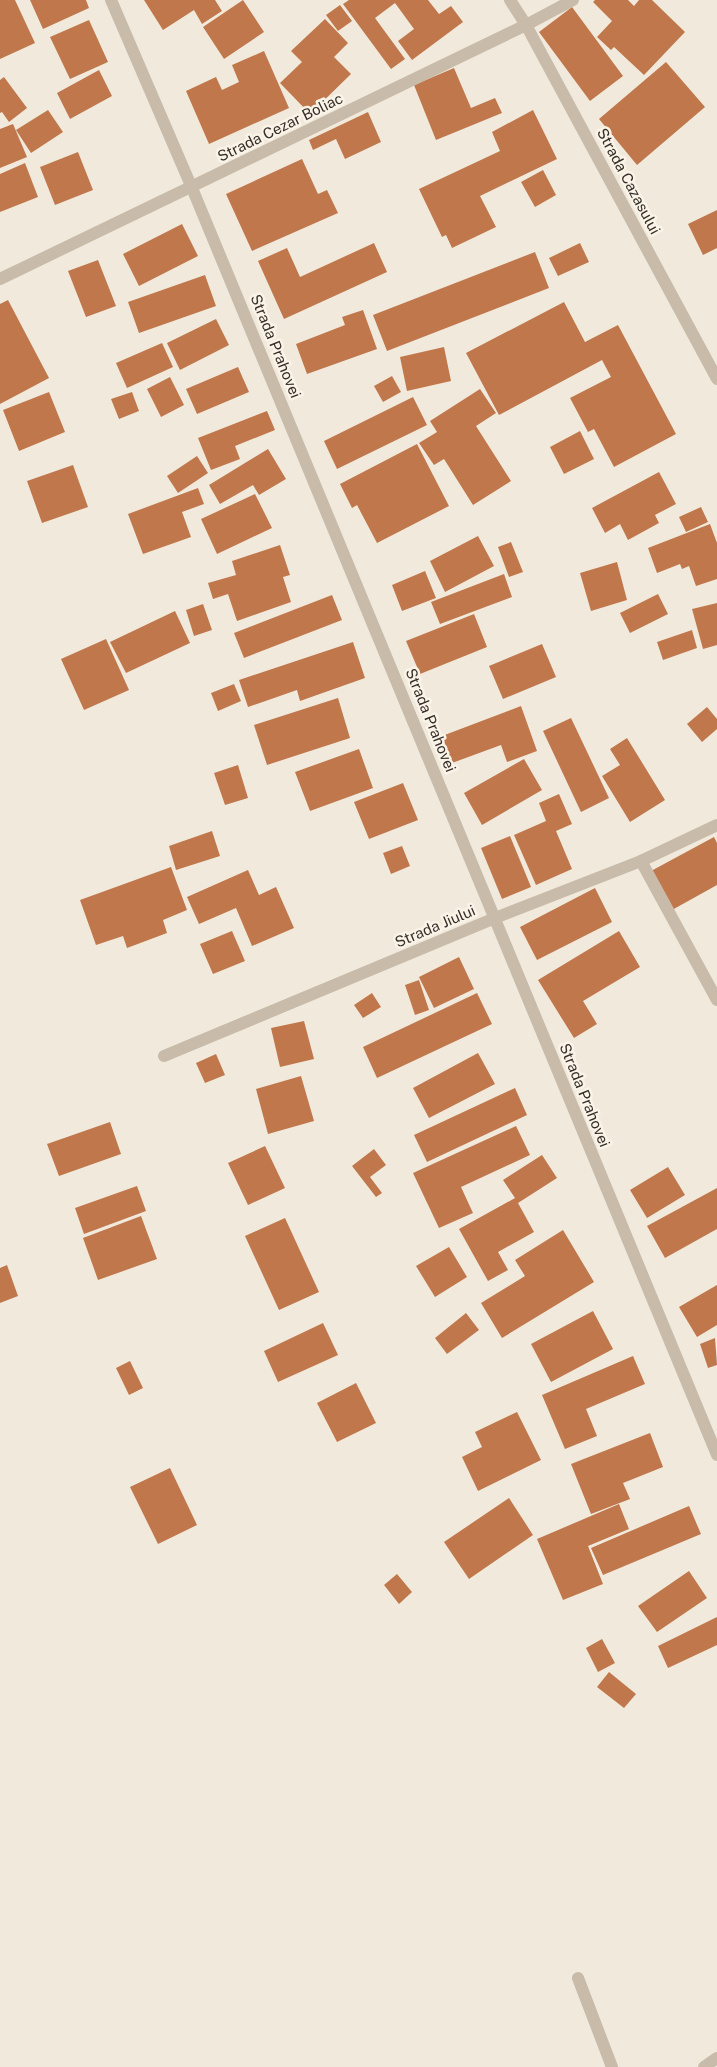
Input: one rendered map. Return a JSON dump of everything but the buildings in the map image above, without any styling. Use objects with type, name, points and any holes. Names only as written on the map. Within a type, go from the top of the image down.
[{"type":"street","name":"Strada Prahovei","points":[[110,0],[192,188],[717,1455]]},
{"type":"street","name":"Strada Cazasului","points":[[510,0],[526,25],[717,379]]},
{"type":"street","name":"Strada Cezar Boliac","points":[[0,279],[192,188],[526,25],[573,0]]},
{"type":"street","name":"Strada Jiului","points":[[164,1056],[495,918],[641,861],[717,825]]},
{"type":"street","points":[[641,861],[717,1000]]},
{"type":"street","points":[[578,1978],[612,2067]]},
{"type":"street","points":[[704,2067],[717,2058]]}]
